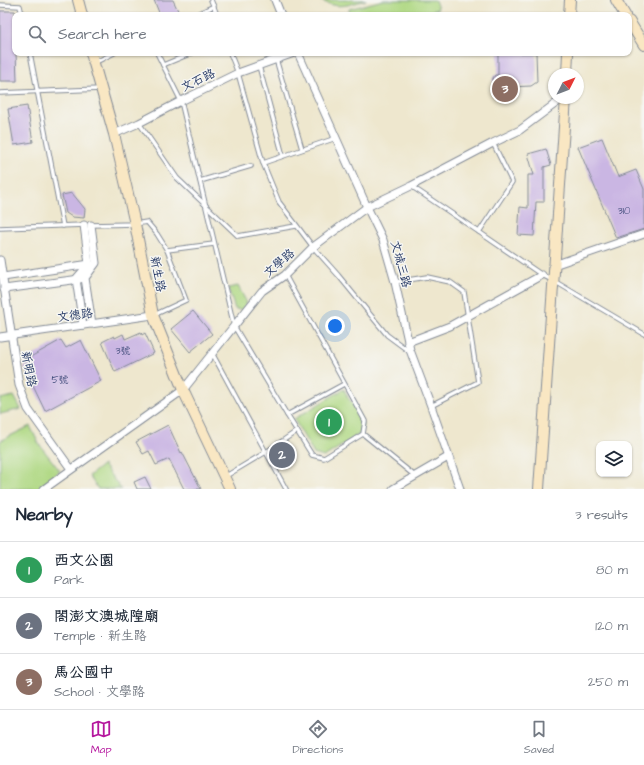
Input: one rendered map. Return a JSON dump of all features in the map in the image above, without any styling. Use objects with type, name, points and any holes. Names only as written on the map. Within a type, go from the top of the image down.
[{"type":"main road","points":[[78,0],[81,12]]},
{"type":"main road","points":[[569,12],[570,0]]},
{"type":"main road","points":[[616,0],[623,12]]},
{"type":"main road","points":[[632,26],[644,45]]},
{"type":"main road","points":[[567,68],[568,56]]},
{"type":"main road","name":"新生路","points":[[93,58],[114,134],[135,224],[153,315],[183,390],[230,489]]},
{"type":"main road","points":[[539,489],[565,104]]},
{"type":"street","points":[[275,0],[280,12]]},
{"type":"street","name":"文石路","points":[[114,134],[238,73],[285,56]]},
{"type":"street","name":"文城三路","points":[[299,56],[383,240],[395,282],[410,352],[431,406],[460,489]]},
{"type":"street","name":"文學路","points":[[44,489],[183,390],[262,292],[285,275],[313,247],[367,207],[520,130],[557,104]]},
{"type":"street","points":[[87,225],[96,263],[85,278],[92,324]]},
{"type":"street","points":[[83,325],[76,279],[88,264],[87,225]]},
{"type":"street","points":[[554,265],[644,234]]},
{"type":"street","name":"新明路","points":[[0,260],[19,385],[28,409],[71,469]]},
{"type":"street","points":[[3,277],[96,263]]},
{"type":"street","points":[[408,342],[450,326],[468,317],[542,275]]},
{"type":"street","points":[[4,288],[85,278]]},
{"type":"street","name":"文德路","points":[[0,337],[153,315]]},
{"type":"street","points":[[393,489],[448,457]]},
{"type":"lane","points":[[211,0],[216,12]]},
{"type":"lane","points":[[0,5],[20,6],[21,12]]},
{"type":"lane","points":[[201,12],[214,6]]},
{"type":"lane","points":[[31,56],[63,226]]},
{"type":"lane","points":[[158,56],[181,101],[234,326],[312,455],[324,458],[363,434],[365,421],[285,275]]},
{"type":"lane","points":[[163,65],[185,56]]},
{"type":"lane","points":[[231,56],[238,73],[263,163],[279,202],[313,247],[387,335],[410,352]]},
{"type":"lane","points":[[276,59],[302,150]]},
{"type":"lane","points":[[259,66],[283,156]]},
{"type":"lane","points":[[0,93],[102,89]]},
{"type":"lane","points":[[139,123],[177,178],[238,236],[296,226]]},
{"type":"lane","points":[[263,163],[336,138]]},
{"type":"lane","points":[[479,232],[512,182],[493,143]]},
{"type":"lane","points":[[200,181],[251,166]]},
{"type":"lane","points":[[411,186],[542,275],[644,334]]},
{"type":"lane","points":[[0,228],[135,224],[147,222],[167,250],[186,300],[153,315]]},
{"type":"lane","points":[[167,250],[214,244]]},
{"type":"lane","points":[[395,282],[427,277],[450,282],[464,292],[478,382],[431,406]]},
{"type":"lane","points":[[212,353],[286,489]]},
{"type":"lane","points":[[287,415],[344,384]]},
{"type":"lane","points":[[224,477],[266,452],[297,431]]},
{"type":"lane","points":[[363,434],[416,476]]},
{"type":"green space","points":[[319,0],[366,0],[353,4],[337,6]]},
{"type":"green space","points":[[383,0],[435,0],[438,9],[427,12],[350,12],[349,9]]},
{"type":"green space","points":[[238,286],[247,303],[241,310],[235,309],[228,288]]},
{"type":"green space","points":[[344,389],[348,398],[354,405],[363,425],[360,434],[324,457],[314,454],[294,419]]},
{"type":"green space","points":[[14,396],[21,409],[0,414],[0,399]]},
{"type":"green space","points":[[30,426],[39,444],[60,471],[38,489],[0,489],[0,441]]},
{"type":"green space","points":[[103,465],[121,489],[98,489],[89,476]]},
{"type":"building","points":[[154,0],[173,0],[179,12],[159,12]]},
{"type":"building","points":[[0,11],[15,11],[12,12],[12,56],[16,56],[17,81],[0,81]]},
{"type":"building","points":[[498,56],[536,56],[537,82],[531,86],[509,87],[505,83],[497,85],[493,83],[493,78],[495,75],[498,75]]},
{"type":"building","points":[[27,106],[33,142],[14,145],[8,109]]},
{"type":"building","points":[[602,138],[618,177],[636,170],[644,189],[644,229],[616,238],[578,147]]},
{"type":"building","points":[[546,149],[551,165],[544,167],[544,202],[536,202],[534,236],[518,235],[520,207],[528,208],[528,175],[534,175],[528,154]]},
{"type":"building","points":[[72,193],[85,209],[84,218],[72,217],[66,213],[62,195]]},
{"type":"building","points":[[193,311],[212,334],[190,352],[171,329]]},
{"type":"building","points":[[141,332],[142,335],[145,333],[154,353],[115,372],[102,342],[114,336],[115,338],[123,334],[125,339]]},
{"type":"building","points":[[61,340],[66,348],[81,340],[101,381],[45,411],[24,367],[27,365],[25,360]]},
{"type":"building","points":[[168,425],[181,453],[182,452],[201,489],[184,489],[169,459],[156,465],[149,451],[143,454],[136,442]]},
{"type":"building","points":[[145,477],[151,489],[137,489],[134,482]]},
{"type":"place","name":"馬公國中","points":[[505,89]]},
{"type":"place","name":"西文公園","points":[[329,422]]},
{"type":"place","name":"閤澎文澳城隍廟","points":[[282,455]]}]
